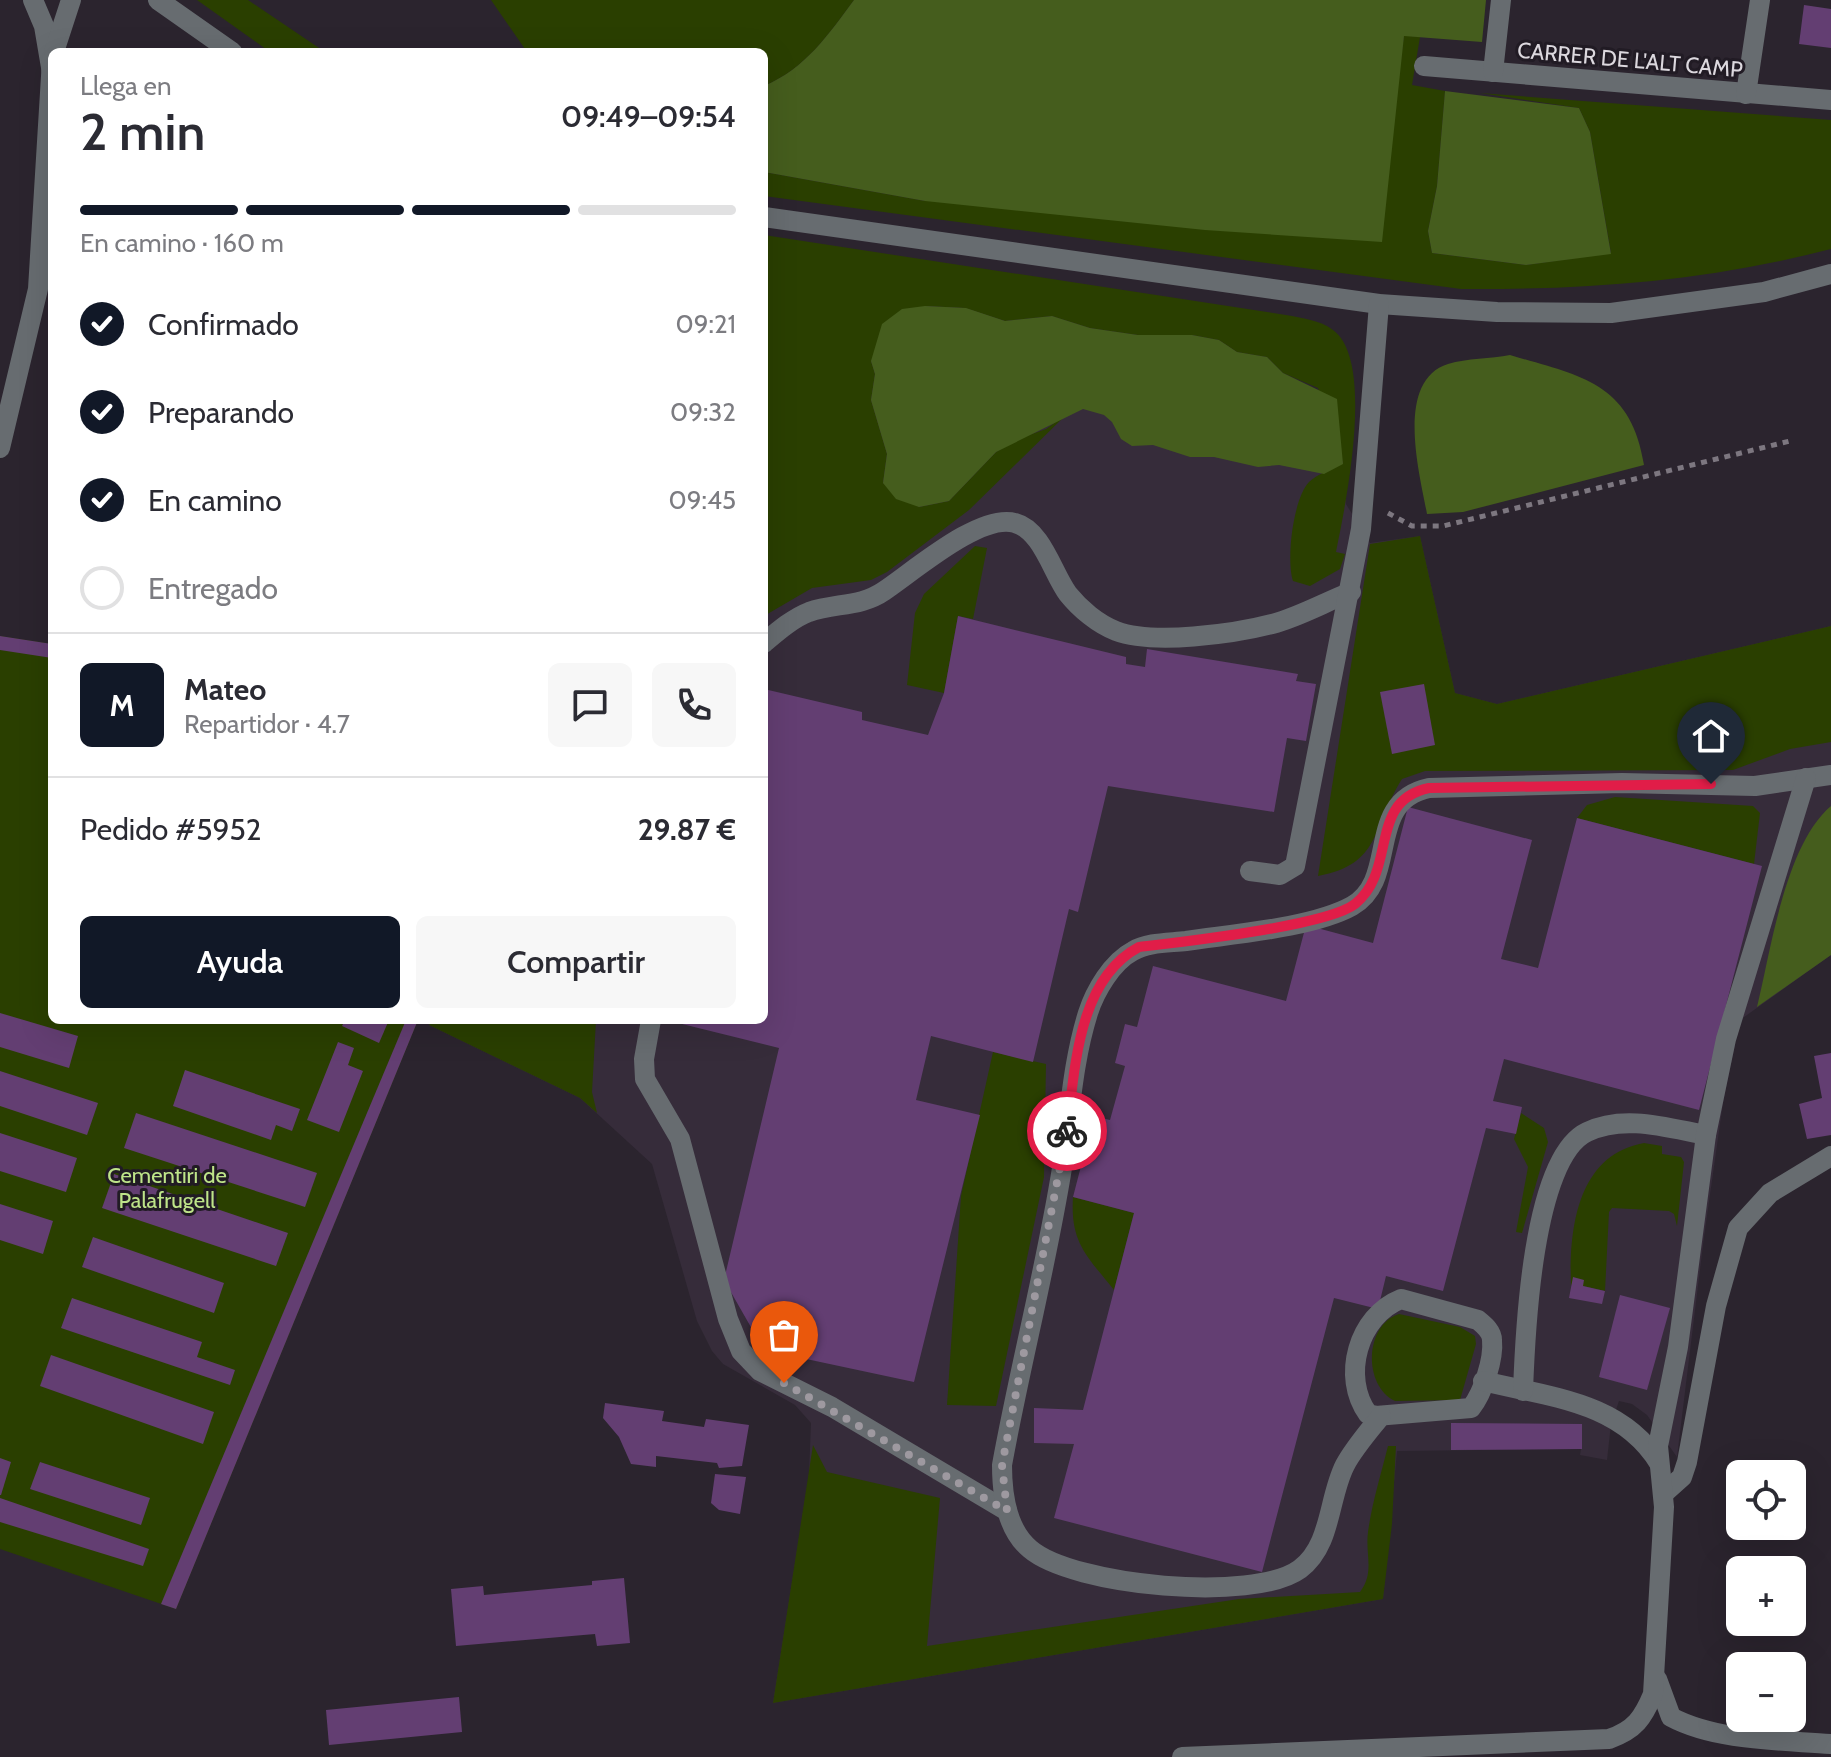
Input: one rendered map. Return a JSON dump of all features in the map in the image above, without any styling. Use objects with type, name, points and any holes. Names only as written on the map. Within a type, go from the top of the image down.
[{"type":"street","points":[[33,0],[44,26],[49,48]]},
{"type":"street","points":[[57,48],[71,0]]},
{"type":"street","points":[[1493,72],[1501,0]]},
{"type":"street","points":[[1746,94],[1760,0]]},
{"type":"street","points":[[164,3],[226,48]]},
{"type":"street","name":"CARRER DE L'ALT CAMP","points":[[1424,66],[1831,100]]},
{"type":"street","points":[[0,448],[38,289],[48,128]]},
{"type":"street","points":[[768,218],[1379,304],[1497,312],[1611,313],[1764,292],[1831,274]]},
{"type":"street","points":[[1250,871],[1280,875],[1295,866],[1351,592],[1365,484],[1379,304]]},
{"type":"street","points":[[768,640],[808,612],[854,604],[877,596],[976,529],[997,521],[1017,523],[1032,533],[1069,595],[1097,622],[1119,632],[1152,636],[1234,632],[1275,623],[1351,592]]},
{"type":"street","points":[[1381,1416],[1346,1463],[1322,1540],[1311,1560],[1271,1583],[1232,1588],[1139,1583],[1060,1566],[1026,1547],[1007,1511],[1002,1465],[1062,1168],[1076,1056],[1095,995],[1129,953],[1139,947],[1249,932],[1328,915],[1354,905],[1375,876],[1399,801],[1410,792],[1429,788],[1622,783],[1755,786],[1831,775]]},
{"type":"street","points":[[1182,1757],[1609,1739],[1627,1733],[1642,1720],[1653,1694],[1663,1494],[1659,1463],[1662,1418],[1678,1347],[1706,1135],[1726,1039],[1806,778]]},
{"type":"street","points":[[650,1024],[644,1059],[645,1079],[680,1139],[728,1319],[741,1351],[760,1371],[832,1407],[1007,1511]]},
{"type":"street","points":[[1523,1391],[1529,1286],[1553,1176],[1566,1152],[1578,1137],[1617,1124],[1638,1123],[1706,1135]]},
{"type":"street","points":[[1663,1494],[1682,1477],[1687,1462],[1716,1306],[1738,1228],[1770,1193],[1831,1156]]},
{"type":"street","points":[[1401,1299],[1478,1320],[1493,1338],[1483,1381],[1471,1408],[1381,1416],[1368,1414],[1361,1405],[1356,1387],[1359,1347],[1367,1327],[1389,1304],[1401,1299]]},
{"type":"street","points":[[1483,1381],[1588,1406],[1614,1416],[1642,1441],[1659,1463]]},
{"type":"street","points":[[1654,1669],[1662,1702],[1671,1717],[1686,1725],[1760,1738],[1831,1744]]},
{"type":"path","points":[[1365,484],[1390,515],[1412,526],[1443,526],[1790,441]]},
{"type":"shaded area","points":[[768,253],[1340,412],[1346,504],[1370,543],[1420,536],[1455,693],[1497,704],[1831,626],[1831,955],[1740,1020],[1723,1103],[1677,1457],[1647,1415],[1632,1404],[1619,1401],[1611,1424],[1607,1460],[1580,1455],[1581,1449],[1397,1451],[1383,1599],[773,1703],[809,1474],[811,1423],[795,1405],[723,1364],[712,1351],[697,1321],[652,1164],[580,1098],[429,1025],[768,1024]]},
{"type":"green space","points":[[197,0],[248,0],[319,48],[264,48]]},
{"type":"green space","points":[[491,0],[854,0],[804,60],[768,84],[768,48],[524,48]]},
{"type":"green space","points":[[854,0],[1486,0],[1482,42],[1404,36],[1382,242],[1205,230],[925,201],[768,173],[768,84],[792,70],[825,38]]},
{"type":"green space","points":[[1404,35],[1420,37],[1412,85],[1445,91],[1437,186],[1428,231],[1432,253],[1526,265],[1611,253],[1590,132],[1579,108],[1480,93],[1831,120],[1831,249],[1739,269],[1648,281],[1555,288],[1461,289],[768,197],[768,173],[925,201],[1399,74]]},
{"type":"green space","points":[[1445,91],[1579,108],[1590,132],[1611,254],[1526,265],[1432,253],[1428,231],[1437,186]]},
{"type":"green space","points":[[768,236],[1286,315],[1328,327],[1346,347],[1353,371],[1355,402],[1350,470],[1336,552],[1345,554],[1340,569],[1310,586],[1293,581],[1290,559],[1295,515],[1309,482],[1343,463],[1318,388],[1283,373],[1267,357],[1237,352],[1219,340],[1192,335],[1138,335],[1090,328],[1052,316],[1005,321],[965,308],[925,306],[871,361],[875,374],[871,400],[887,454],[883,483],[919,507],[949,501],[996,452],[1018,439],[1046,429],[1067,414],[969,510],[887,572],[871,580],[812,588],[768,614]]},
{"type":"green space","points":[[925,306],[966,308],[1005,321],[1052,316],[1090,328],[1138,335],[1192,335],[1219,340],[1237,352],[1267,357],[1283,373],[1337,399],[1343,464],[1324,474],[1279,465],[1258,467],[1214,457],[1190,457],[1153,445],[1132,446],[1121,439],[1112,422],[1104,415],[1083,409],[996,452],[949,501],[919,507],[896,499],[883,483],[887,454],[871,400],[875,374],[871,361],[882,324],[902,309]]},
{"type":"green space","points":[[1510,355],[1580,377],[1614,399],[1637,437],[1644,465],[1463,512],[1427,514],[1416,454],[1416,409],[1421,389],[1431,374],[1448,364]]},
{"type":"green space","points":[[1420,536],[1455,693],[1497,704],[1831,626],[1831,742],[1790,749],[1733,770],[1425,771],[1402,779],[1365,853],[1354,863],[1318,876],[1370,544]]},
{"type":"green space","points":[[975,546],[987,548],[973,619],[958,616],[944,693],[907,685],[915,613],[924,594]]},
{"type":"green space","name":"Cementiri de Palafrugell","points":[[0,636],[48,643],[48,1024],[416,1024],[176,1609],[0,1549]]},
{"type":"green space","points":[[1615,797],[1753,806],[1760,813],[1754,864],[1577,818],[1587,805]]},
{"type":"green space","points":[[1831,806],[1831,955],[1757,1007],[1774,929],[1791,872],[1815,823]]},
{"type":"green space","points":[[596,1024],[592,1092],[597,1113],[580,1098],[429,1025]]},
{"type":"green space","points":[[993,1052],[1046,1064],[1044,1177],[996,1406],[947,1405],[961,1196]]},
{"type":"green space","points":[[1521,1113],[1544,1128],[1548,1142],[1522,1233],[1516,1232],[1528,1167],[1514,1139]]},
{"type":"green space","points":[[1644,1143],[1662,1146],[1662,1154],[1681,1157],[1684,1162],[1677,1226],[1674,1214],[1669,1211],[1612,1208],[1609,1212],[1605,1291],[1583,1286],[1583,1280],[1574,1278],[1571,1286],[1576,1219],[1591,1178],[1604,1162],[1622,1150]]},
{"type":"green space","points":[[1073,1197],[1134,1213],[1114,1290],[1082,1248],[1074,1226]]},
{"type":"green space","points":[[1399,1314],[1460,1327],[1475,1336],[1476,1344],[1460,1400],[1395,1401],[1377,1383],[1373,1370],[1374,1342],[1387,1320]]},
{"type":"green space","points":[[813,1445],[827,1472],[940,1498],[927,1646],[1239,1599],[1360,1592],[1367,1577],[1367,1540],[1377,1489],[1388,1446],[1396,1446],[1392,1524],[1383,1599],[773,1703]]},
{"type":"building","points":[[1804,5],[1831,9],[1831,48],[1799,44]]},
{"type":"building","points":[[958,616],[1126,657],[1126,664],[1145,667],[1147,649],[1298,674],[1296,681],[1316,684],[1306,741],[1287,738],[1274,812],[1108,786],[1078,912],[1069,909],[1033,1062],[931,1036],[916,1100],[980,1115],[914,1382],[764,1350],[724,1280],[779,1048],[682,1024],[768,1024],[768,690],[862,712],[862,720],[928,735],[944,693]]},
{"type":"building","points":[[0,636],[48,643],[48,657],[0,650]]},
{"type":"building","points":[[1424,684],[1435,745],[1392,754],[1380,692]]},
{"type":"building","points":[[1408,807],[1532,840],[1501,959],[1538,968],[1577,818],[1762,866],[1699,1110],[1504,1059],[1493,1101],[1522,1107],[1516,1134],[1486,1128],[1443,1291],[1386,1276],[1378,1309],[1334,1298],[1262,1572],[1054,1518],[1074,1444],[1034,1443],[1034,1408],[1083,1410],[1134,1213],[1073,1197],[1094,1116],[1110,1120],[1125,1066],[1115,1063],[1125,1024],[1137,1027],[1153,966],[1286,1001],[1306,925],[1373,943]]},
{"type":"building","points":[[0,1013],[78,1036],[69,1068],[0,1047]]},
{"type":"building","points":[[343,1024],[387,1024],[379,1043]]},
{"type":"building","points":[[404,1024],[416,1024],[176,1609],[161,1604]]},
{"type":"building","points":[[338,1042],[354,1048],[348,1065],[363,1071],[339,1132],[307,1120]]},
{"type":"building","points":[[1831,1053],[1831,1135],[1807,1139],[1799,1104],[1822,1098],[1814,1056]]},
{"type":"building","points":[[185,1070],[300,1109],[292,1131],[276,1125],[271,1140],[173,1106]]},
{"type":"building","points":[[0,1071],[98,1103],[87,1135],[0,1106]]},
{"type":"building","points":[[136,1113],[317,1173],[305,1207],[124,1148]]},
{"type":"building","points":[[0,1133],[77,1158],[66,1192],[0,1171]]},
{"type":"building","points":[[114,1174],[288,1233],[276,1266],[102,1208]]},
{"type":"building","points":[[0,1204],[53,1221],[43,1254],[0,1240]]},
{"type":"building","points":[[93,1237],[224,1283],[214,1313],[82,1267]]},
{"type":"building","points":[[1573,1277],[1584,1280],[1583,1286],[1605,1291],[1602,1304],[1569,1298]]},
{"type":"building","points":[[1620,1295],[1670,1308],[1647,1390],[1599,1377]]},
{"type":"building","points":[[72,1298],[202,1342],[197,1357],[235,1370],[230,1385],[61,1328]]},
{"type":"building","points":[[51,1355],[214,1412],[203,1444],[40,1386]]},
{"type":"building","points":[[605,1403],[664,1411],[662,1421],[704,1427],[706,1419],[749,1425],[742,1466],[719,1468],[717,1463],[656,1456],[656,1467],[631,1464],[619,1437],[603,1418]]},
{"type":"building","points":[[1451,1423],[1582,1424],[1582,1449],[1451,1450]]},
{"type":"building","points":[[0,1458],[11,1462],[1,1495],[0,1495]]},
{"type":"building","points":[[40,1462],[150,1498],[141,1525],[30,1489]]},
{"type":"building","points":[[715,1474],[746,1477],[740,1514],[719,1510],[711,1503]]},
{"type":"building","points":[[0,1498],[149,1549],[143,1566],[0,1522]]},
{"type":"building","points":[[624,1578],[630,1643],[597,1646],[595,1634],[456,1646],[451,1589],[483,1586],[484,1595],[592,1585],[592,1581]]},
{"type":"building","points":[[459,1697],[462,1732],[329,1745],[326,1710]]},
{"type":"way so far","points":[[784,1383],[832,1407],[1007,1511],[1002,1490],[1002,1465],[1030,1338],[1067,1131]]},
{"type":"route","points":[[1067,1131],[1076,1056],[1089,1011],[1095,995],[1129,953],[1139,947],[1249,932],[1328,915],[1354,905],[1375,876],[1389,824],[1399,801],[1410,792],[1429,788],[1711,784]]}]
